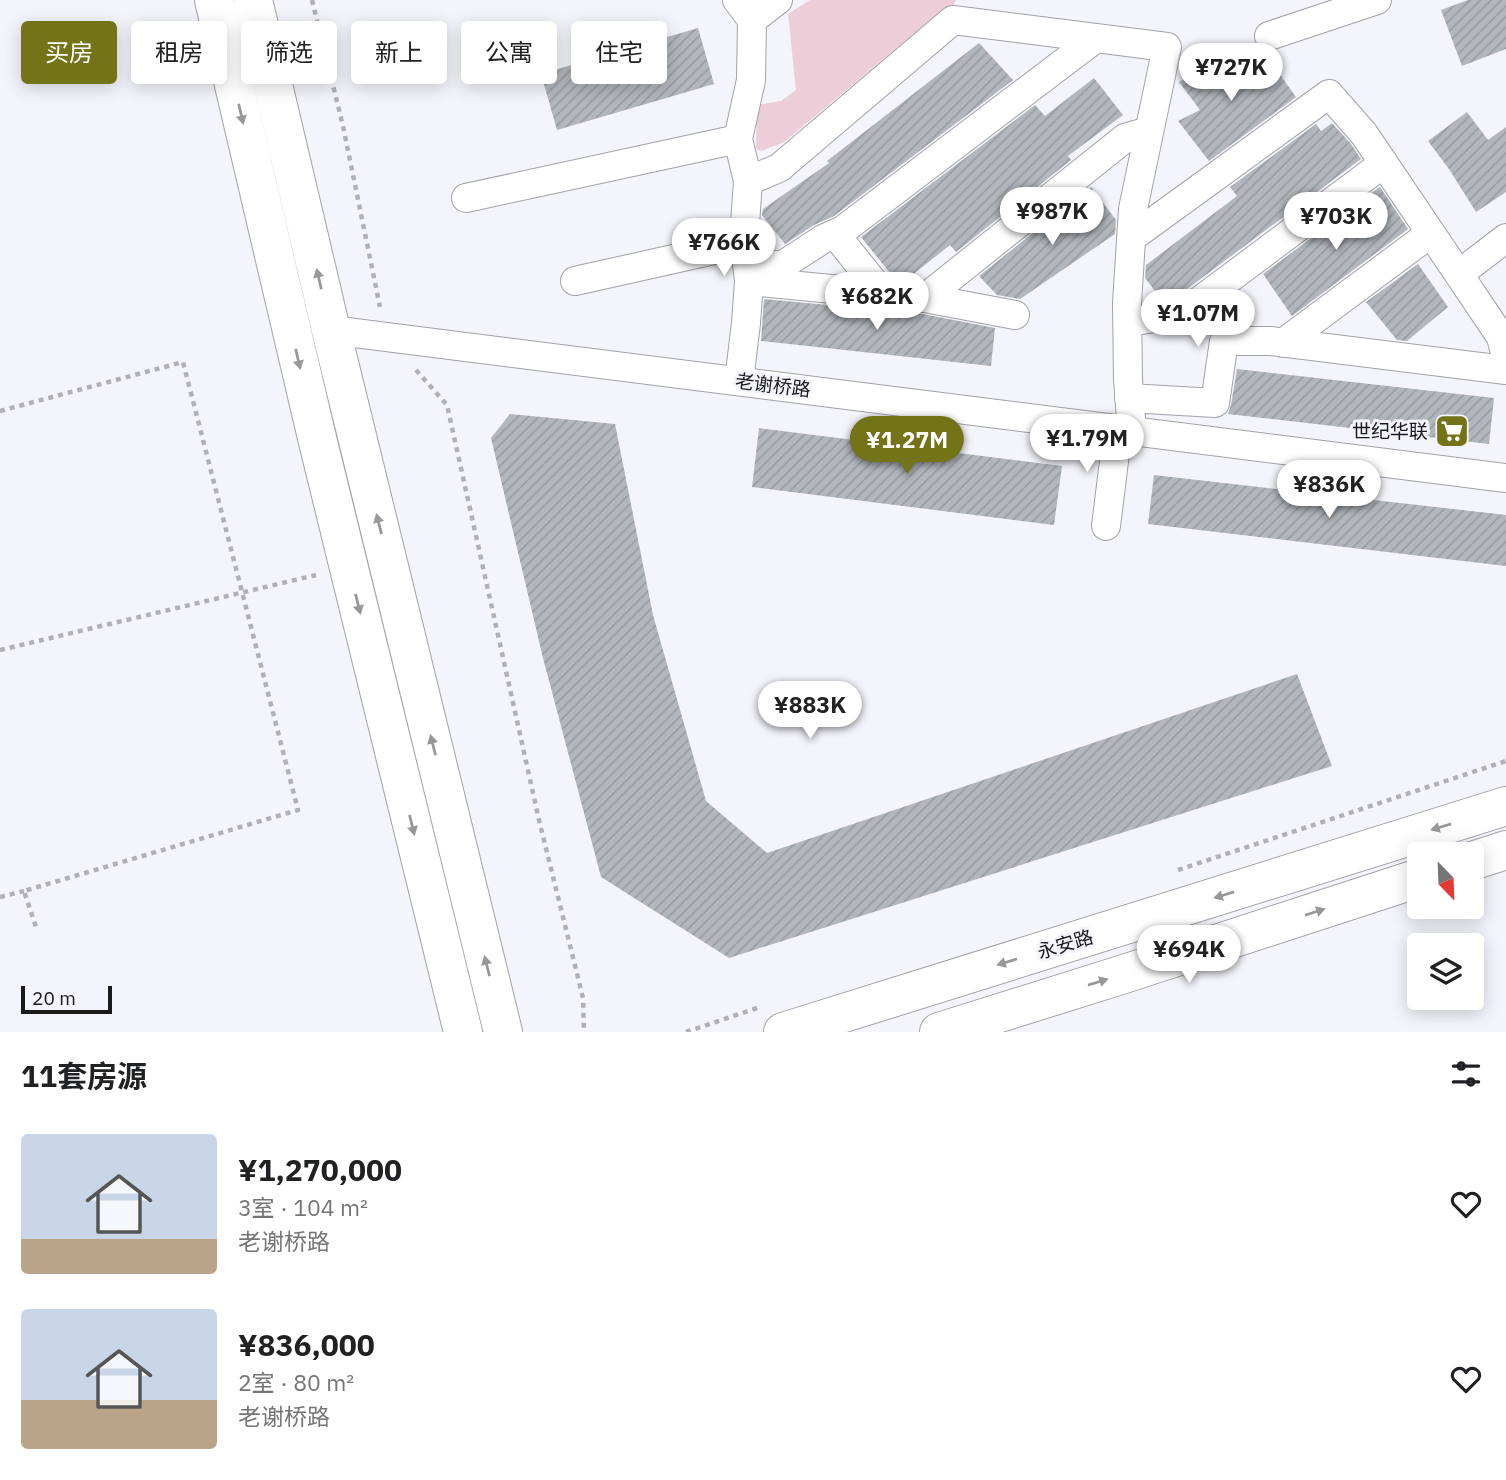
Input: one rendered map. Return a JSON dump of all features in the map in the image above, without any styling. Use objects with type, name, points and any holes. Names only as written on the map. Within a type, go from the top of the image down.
[{"type":"main road","points":[[214,0],[318,442],[463,1032]]},
{"type":"main road","points":[[253,0],[503,1032]]},
{"type":"main road","name":"永安路","points":[[783,1032],[1506,806]]},
{"type":"main road","points":[[1484,858],[1506,850]]},
{"type":"main road","points":[[939,1032],[1407,882]]},
{"type":"street","points":[[739,381],[746,323],[757,267],[748,181],[738,139],[751,80],[745,10],[778,0]]},
{"type":"street","points":[[1269,36],[1377,0]]},
{"type":"street","points":[[748,181],[779,168],[953,20],[1167,47],[1133,209],[1127,303],[1129,398],[1106,526]]},
{"type":"street","points":[[575,281],[783,265],[823,239],[843,230],[1096,38]]},
{"type":"street","points":[[1131,238],[1329,94],[1364,134],[1502,337],[1506,357]]},
{"type":"street","points":[[925,298],[1125,138],[1149,131]]},
{"type":"street","points":[[466,198],[738,139]]},
{"type":"street","points":[[1128,323],[1182,314],[1384,163]]},
{"type":"street","points":[[1283,343],[1431,233]]},
{"type":"street","points":[[835,234],[883,294]]},
{"type":"street","points":[[1459,274],[1506,239]]},
{"type":"street","points":[[757,267],[883,294],[925,298],[1015,315]]},
{"type":"street","name":"老谢桥路","points":[[331,330],[1506,478]]},
{"type":"street","points":[[1129,398],[1215,403],[1224,341],[1270,341],[1506,370]]},
{"type":"path","points":[[312,0],[343,126],[387,337],[447,405],[536,807],[583,998],[584,1032]]},
{"type":"path","points":[[0,411],[183,362],[298,810],[0,897]]},
{"type":"path","points":[[0,650],[320,574]]},
{"type":"path","points":[[24,891],[36,927]]},
{"type":"shaded area","points":[[810,0],[956,0],[952,8],[941,11],[784,142],[762,151],[756,149],[757,105],[781,101],[796,90],[788,14]]},
{"type":"building","points":[[1468,0],[1506,0],[1506,49],[1462,66],[1441,10]]},
{"type":"building","points":[[698,28],[714,84],[557,130],[544,84],[557,84],[557,69],[571,65],[571,84],[667,84],[667,37]]},
{"type":"building","points":[[979,43],[1013,80],[834,216],[814,225],[785,244],[762,215],[763,209],[829,163],[827,161]]},
{"type":"building","points":[[1224,53],[1244,80],[1272,63],[1296,97],[1209,161],[1178,121],[1200,110],[1179,82]]},
{"type":"building","points":[[1094,78],[1123,115],[1068,156],[1071,160],[956,252],[950,245],[906,280],[894,278],[861,237],[1035,105],[1045,116]]},
{"type":"building","points":[[1467,112],[1488,140],[1506,127],[1506,192],[1476,212],[1428,141]]},
{"type":"building","points":[[1332,123],[1361,159],[1175,298],[1162,300],[1145,278],[1146,265],[1237,196],[1230,187],[1316,124],[1321,131]]},
{"type":"building","points":[[1091,187],[1116,220],[1115,234],[1020,299],[997,295],[979,276]]},
{"type":"building","points":[[1380,187],[1408,229],[1292,316],[1263,274]]},
{"type":"building","points":[[1418,264],[1448,307],[1407,341],[1397,340],[1366,302]]},
{"type":"building","points":[[764,299],[923,314],[995,328],[991,366],[761,341]]},
{"type":"building","points":[[1237,369],[1494,398],[1489,444],[1228,414]]},
{"type":"building","points":[[510,414],[615,424],[653,615],[706,801],[767,853],[1297,674],[1332,766],[729,958],[601,877],[543,658],[491,438]]},
{"type":"building","points":[[759,428],[1062,466],[1054,525],[752,487]]},
{"type":"building","points":[[1154,475],[1506,515],[1506,566],[1148,524]]},
{"type":"place","name":"世纪华联","points":[[1452,431]]}]
